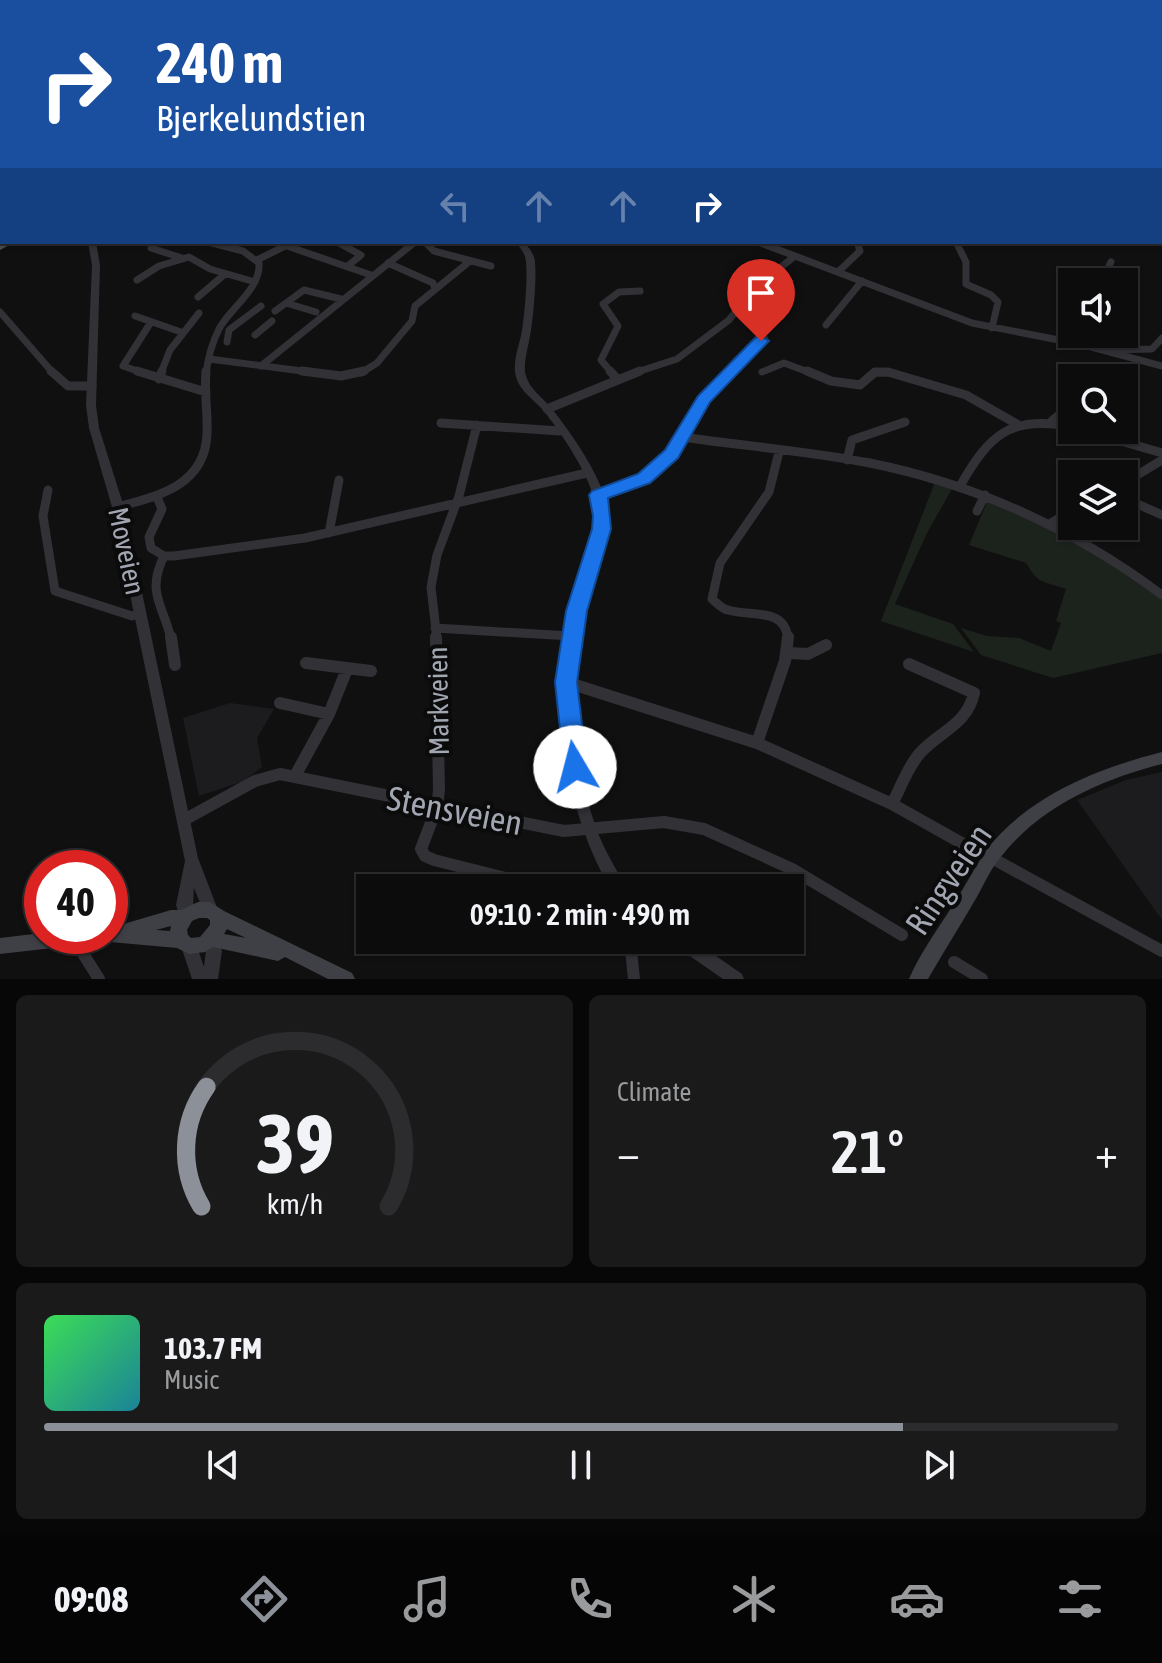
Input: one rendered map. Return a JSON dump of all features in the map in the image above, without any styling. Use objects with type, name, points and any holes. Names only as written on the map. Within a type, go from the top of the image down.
[{"type":"main road","name":"Ringveien","points":[[918,979],[1013,834],[1063,795],[1103,775],[1162,758]]},
{"type":"main road","points":[[128,930],[185,917],[198,910],[214,913],[296,957],[346,979]]},
{"type":"main road","points":[[128,936],[200,946],[211,940],[219,927],[214,913]]},
{"type":"main road","points":[[184,943],[178,929],[185,917]]},
{"type":"main road","points":[[211,940],[296,957]]},
{"type":"main road","points":[[0,946],[24,943]]},
{"type":"street","name":"Moveien","points":[[92,244],[96,265],[92,386],[94,428],[118,507],[191,858],[214,913]]},
{"type":"street","points":[[118,507],[157,497],[188,478],[208,449],[206,392],[212,343],[222,323],[255,282],[260,270],[257,260],[243,252],[215,244]]},
{"type":"street","points":[[257,260],[289,244],[371,275]]},
{"type":"street","points":[[341,244],[361,255],[349,265]]},
{"type":"street","points":[[261,366],[412,244]]},
{"type":"street","points":[[427,244],[434,251],[491,266]]},
{"type":"street","points":[[522,244],[529,254],[532,267],[521,372],[525,385],[547,409],[587,473],[599,495],[603,516],[571,636],[566,682],[581,800],[610,874]]},
{"type":"street","points":[[763,244],[992,328],[1058,340]]},
{"type":"street","points":[[838,272],[857,257],[860,251],[858,244]]},
{"type":"street","points":[[957,244],[966,262],[966,284],[991,295],[998,302],[992,328]]},
{"type":"street","points":[[151,248],[184,258]]},
{"type":"street","points":[[547,409],[618,380],[668,364],[684,355],[729,320],[753,289],[795,256]]},
{"type":"street","points":[[137,280],[159,266],[189,257],[196,263],[225,274],[255,282]]},
{"type":"street","points":[[209,359],[341,376],[361,373],[385,354],[412,321],[415,306],[470,261]]},
{"type":"street","points":[[1108,268],[1111,262]]},
{"type":"street","points":[[388,263],[433,283],[435,289]]},
{"type":"street","points":[[198,297],[225,274]]},
{"type":"street","points":[[826,325],[843,306],[846,294],[862,281]]},
{"type":"street","points":[[275,311],[308,290],[341,299]]},
{"type":"street","points":[[618,380],[601,360],[618,326],[603,304],[619,292],[640,291]]},
{"type":"street","points":[[286,303],[316,312]]},
{"type":"street","points":[[227,342],[229,330],[261,306]]},
{"type":"street","points":[[0,312],[60,381],[68,386],[92,386]]},
{"type":"street","points":[[159,379],[181,332],[199,313]]},
{"type":"street","points":[[135,316],[181,332]]},
{"type":"street","points":[[255,335],[272,321]]},
{"type":"street","points":[[151,322],[123,366],[206,392]]},
{"type":"street","points":[[1104,351],[1152,349],[1162,338]]},
{"type":"street","points":[[599,495],[644,479],[672,454],[704,399],[756,343],[765,339]]},
{"type":"street","points":[[1094,348],[1162,366]]},
{"type":"street","points":[[762,372],[777,364],[787,363],[802,366],[817,376],[860,385],[875,372],[888,372],[966,395],[1017,424]]},
{"type":"street","points":[[1052,421],[1058,416]]},
{"type":"street","points":[[880,419],[888,427]]},
{"type":"street","points":[[960,486],[986,445],[1001,431],[1038,420],[1058,423]]},
{"type":"street","points":[[847,460],[852,440],[905,422]]},
{"type":"street","points":[[441,423],[560,431]]},
{"type":"street","name":"Markveien","points":[[477,425],[434,569],[431,605],[439,718],[437,807],[421,849],[425,856],[492,874]]},
{"type":"street","points":[[682,437],[893,467],[960,486],[1051,523],[1115,560],[1162,595]]},
{"type":"street","points":[[1131,444],[1162,453]]},
{"type":"street","points":[[757,743],[788,653],[789,636],[784,622],[777,617],[725,610],[712,599],[720,563],[769,492],[779,452]]},
{"type":"street","points":[[1138,475],[1162,460]]},
{"type":"street","points":[[157,497],[162,509],[149,537],[151,548],[164,556],[201,554],[329,533],[587,473]]},
{"type":"street","points":[[329,533],[339,480]]},
{"type":"street","points":[[48,490],[43,516],[55,591],[132,616],[140,614]]},
{"type":"street","points":[[977,511],[985,495]]},
{"type":"street","points":[[1138,504],[1162,515]]},
{"type":"street","points":[[1051,523],[1058,519]]},
{"type":"street","points":[[164,556],[155,577],[153,593],[169,629],[175,665]]},
{"type":"street","points":[[435,628],[571,636]]},
{"type":"street","points":[[788,653],[808,654],[826,645]]},
{"type":"street","points":[[306,663],[371,671]]},
{"type":"street","points":[[892,804],[919,754],[955,730],[973,703],[974,693],[970,690],[909,664]]},
{"type":"street","points":[[295,776],[329,714],[347,669]]},
{"type":"street","points":[[566,682],[757,743],[892,804],[1162,951]]},
{"type":"street","points":[[280,703],[329,714]]},
{"type":"street","name":"Stensveien","points":[[184,820],[266,775],[295,776],[564,831],[592,831],[622,823],[681,824],[714,832],[842,899],[902,935]]},
{"type":"street","name":"Moveien","points":[[185,917],[191,858]]},
{"type":"street","points":[[210,979],[214,951],[211,940]]},
{"type":"street","points":[[184,943],[200,979]]},
{"type":"street","points":[[83,954],[99,979]]},
{"type":"street","points":[[631,954],[634,979]]},
{"type":"street","points":[[700,954],[736,979]]},
{"type":"street","points":[[954,962],[982,979]]},
{"type":"shaded area","points":[[935,482],[953,487],[927,533],[895,604],[953,624],[974,652],[881,621]]},
{"type":"shaded area","points":[[987,502],[1053,526],[1058,529],[1058,540],[1074,540],[1162,599],[1162,653],[1053,678],[981,655],[961,628],[987,636],[1019,638],[1051,651],[1061,623],[1056,621],[1066,589],[1038,579],[1026,563],[969,545]]},
{"type":"shaded area","points":[[230,703],[274,709],[257,738],[262,767],[244,781],[199,796],[183,718]]},
{"type":"shaded area","points":[[1162,772],[1162,920],[1077,800],[1126,780]]},
{"type":"route","points":[[575,767],[566,682],[571,636],[601,529],[603,516],[599,495],[644,479],[672,454],[704,399],[761,341]]}]
